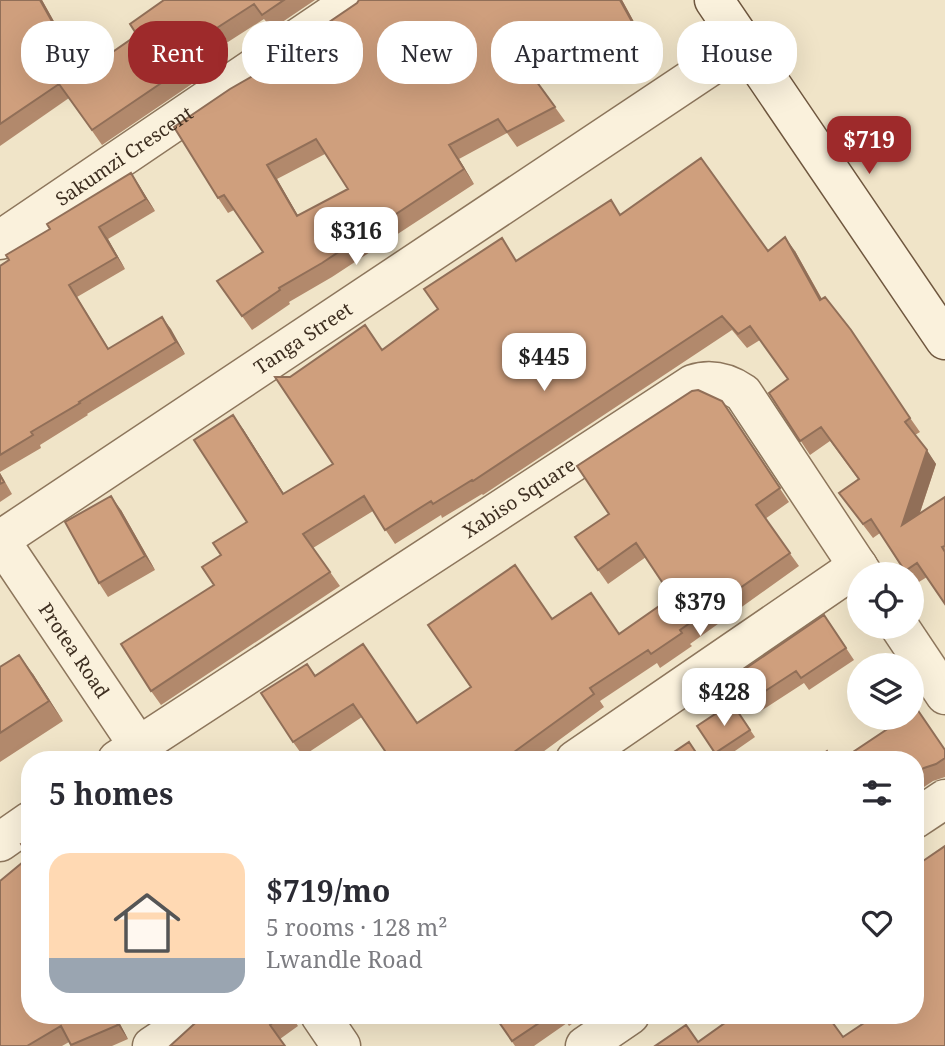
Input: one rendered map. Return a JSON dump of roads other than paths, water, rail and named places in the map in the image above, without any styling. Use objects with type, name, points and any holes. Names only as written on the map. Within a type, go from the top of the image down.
[{"type":"street","name":"Sakumzi Crescent","points":[[0,240],[354,0]]},
{"type":"street","points":[[714,0],[728,21]]},
{"type":"street","name":"Tanga Street","points":[[0,540],[684,84]]},
{"type":"street","points":[[771,84],[945,340]]},
{"type":"street","name":"Xabiso Square","points":[[140,751],[699,382],[731,385],[743,393],[856,562]]},
{"type":"street","name":"Protea Road","points":[[0,540],[132,751]]},
{"type":"street","points":[[589,751],[847,579]]},
{"type":"street","points":[[908,639],[945,695]]},
{"type":"street","points":[[924,813],[945,799]]},
{"type":"street","points":[[0,842],[21,827]]},
{"type":"street","points":[[152,1046],[185,1024]]},
{"type":"street","points":[[326,1024],[341,1046]]},
{"type":"street","points":[[585,1046],[617,1024]]}]
